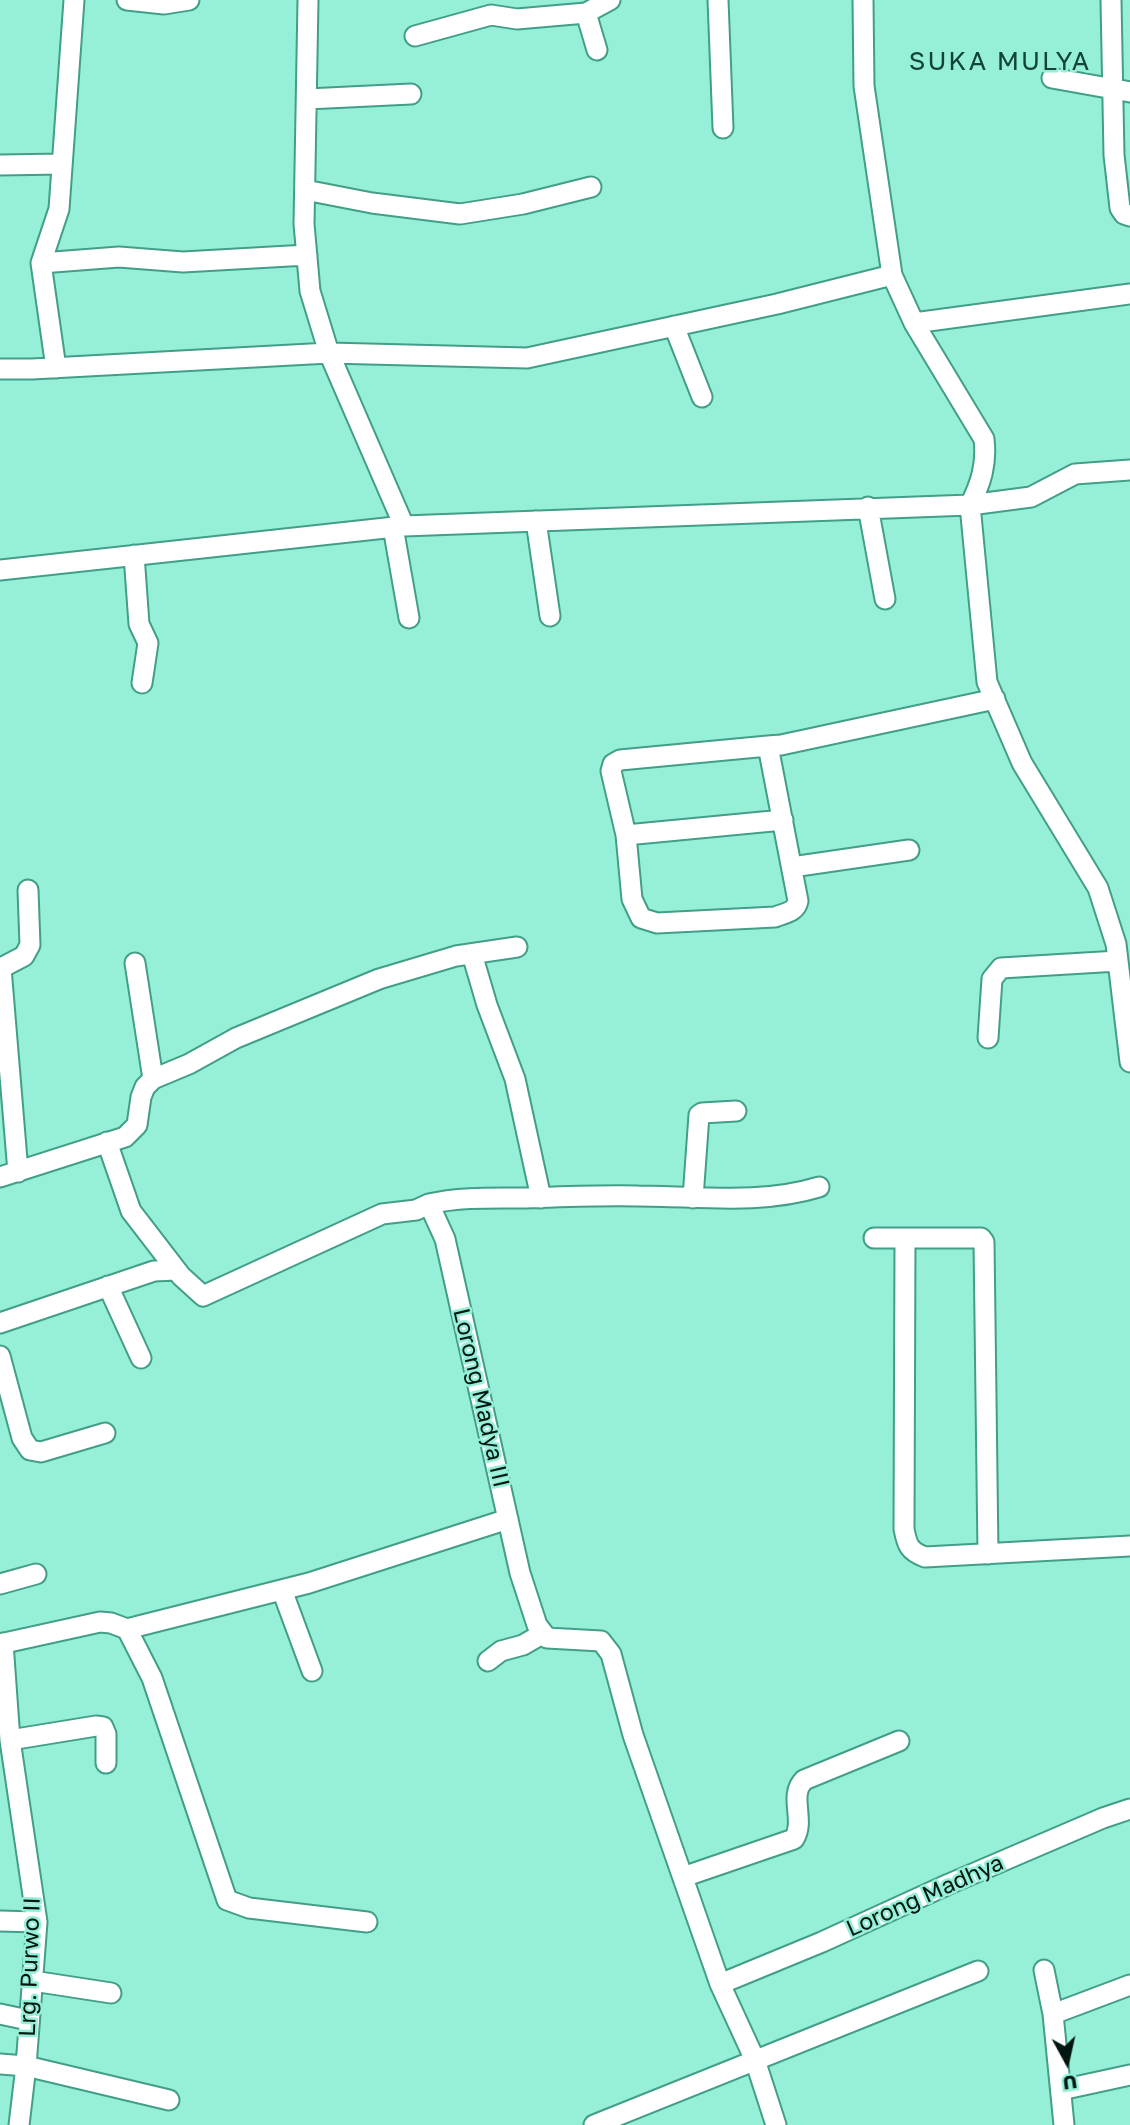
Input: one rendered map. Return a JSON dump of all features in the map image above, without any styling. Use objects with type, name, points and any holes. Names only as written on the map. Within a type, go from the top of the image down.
[{"type":"street","points":[[55,368],[41,263],[59,209],[75,0]]},
{"type":"street","points":[[127,0],[164,4],[189,0]]},
{"type":"street","points":[[309,0],[304,224],[310,291],[329,353],[398,527],[409,618]]},
{"type":"street","points":[[415,36],[489,7],[517,19],[586,13],[610,0]]},
{"type":"street","points":[[718,0],[723,128]]},
{"type":"street","points":[[863,0],[864,86],[892,275],[914,323],[984,439],[986,453],[982,481],[970,505],[987,682],[1022,763],[1098,887],[1115,944],[1130,1062]]},
{"type":"street","points":[[1111,0],[1122,90],[1114,155],[1120,208],[1124,214],[1130,216]]},
{"type":"street","points":[[586,13],[597,50]]},
{"type":"street","points":[[1052,78],[1122,90]]},
{"type":"street","points":[[307,99],[411,94]]},
{"type":"street","points":[[0,165],[62,164]]},
{"type":"street","points":[[305,190],[372,203],[460,214],[523,204],[591,187]]},
{"type":"street","points":[[41,263],[119,257],[183,262],[307,255]]},
{"type":"street","points":[[0,369],[329,353],[527,358],[777,304],[892,275]]},
{"type":"street","points":[[914,323],[1130,295]]},
{"type":"street","points":[[674,326],[702,397]]},
{"type":"street","points":[[0,569],[398,527],[970,505],[1031,497],[1075,474],[1130,470]]},
{"type":"street","points":[[868,507],[885,599]]},
{"type":"street","points":[[536,521],[551,616]]},
{"type":"street","points":[[134,555],[139,624],[148,643],[142,683]]},
{"type":"street","points":[[768,746],[798,901],[792,911],[775,916],[657,923],[641,918],[632,899],[626,835],[611,771],[613,764],[620,760],[768,746],[995,699]]},
{"type":"street","points":[[626,835],[783,820]]},
{"type":"street","points":[[792,867],[909,850]]},
{"type":"street","points":[[28,890],[30,945],[24,956],[1,968],[9,1174],[125,1137],[137,1125],[141,1097],[145,1087],[153,1079],[189,1064],[236,1038],[379,979],[456,956],[517,947]]},
{"type":"street","points":[[472,954],[486,1005],[515,1079],[541,1198]]},
{"type":"street","points":[[988,1038],[992,979],[1001,968],[1118,961]]},
{"type":"street","points":[[135,963],[153,1079]]},
{"type":"street","points":[[693,1198],[699,1115],[736,1111]]},
{"type":"street","points":[[107,1142],[131,1211],[176,1270],[203,1296],[382,1214],[416,1210],[441,1201],[639,1196],[729,1199],[788,1195],[819,1186]]},
{"type":"street","name":"Lorong Madya III","points":[[429,1204],[445,1238],[520,1573],[542,1633]]},
{"type":"street","points":[[874,1238],[981,1238],[984,1242],[988,1554]]},
{"type":"street","points":[[905,1238],[904,1529],[907,1546],[913,1553],[925,1557],[1130,1546]]},
{"type":"street","points":[[0,1323],[154,1271],[176,1270]]},
{"type":"street","points":[[108,1286],[141,1357]]},
{"type":"street","points":[[0,1356],[22,1438],[30,1450],[41,1452],[105,1433]]},
{"type":"street","points":[[367,1922],[249,1908],[227,1900],[152,1678],[127,1629],[282,1590],[508,1519]]},
{"type":"street","points":[[0,1584],[36,1574]]},
{"type":"street","points":[[282,1590],[312,1671]]},
{"type":"street","name":"Lrg. Purwo II","points":[[19,2125],[37,1922],[10,1740],[2,1644],[100,1622],[127,1629]]},
{"type":"street","points":[[488,1661],[500,1651],[523,1645],[542,1633],[547,1638],[601,1641],[611,1654],[632,1735],[720,1984],[755,2060],[776,2125]]},
{"type":"street","points":[[10,1740],[103,1727],[106,1734],[106,1763]]},
{"type":"street","points":[[683,1877],[794,1839],[798,1833],[799,1822],[796,1791],[804,1780],[899,1741]]},
{"type":"street","name":"Lorong Madhya","points":[[720,1984],[1103,1818],[1130,1809]]},
{"type":"street","points":[[0,1921],[37,1922]]},
{"type":"street","points":[[1044,1970],[1053,2014],[1064,2125]]},
{"type":"street","points":[[594,2125],[978,1971]]},
{"type":"street","points":[[33,1981],[111,1993]]},
{"type":"street","points":[[1053,2014],[1130,1984]]},
{"type":"street","points":[[0,2014],[28,2020]]},
{"type":"street","points":[[0,2064],[26,2066],[169,2100]]},
{"type":"street","points":[[1061,2090],[1130,2075]]},
{"type":"district","name":"SUKA MULYA","points":[[1000,62]]}]
